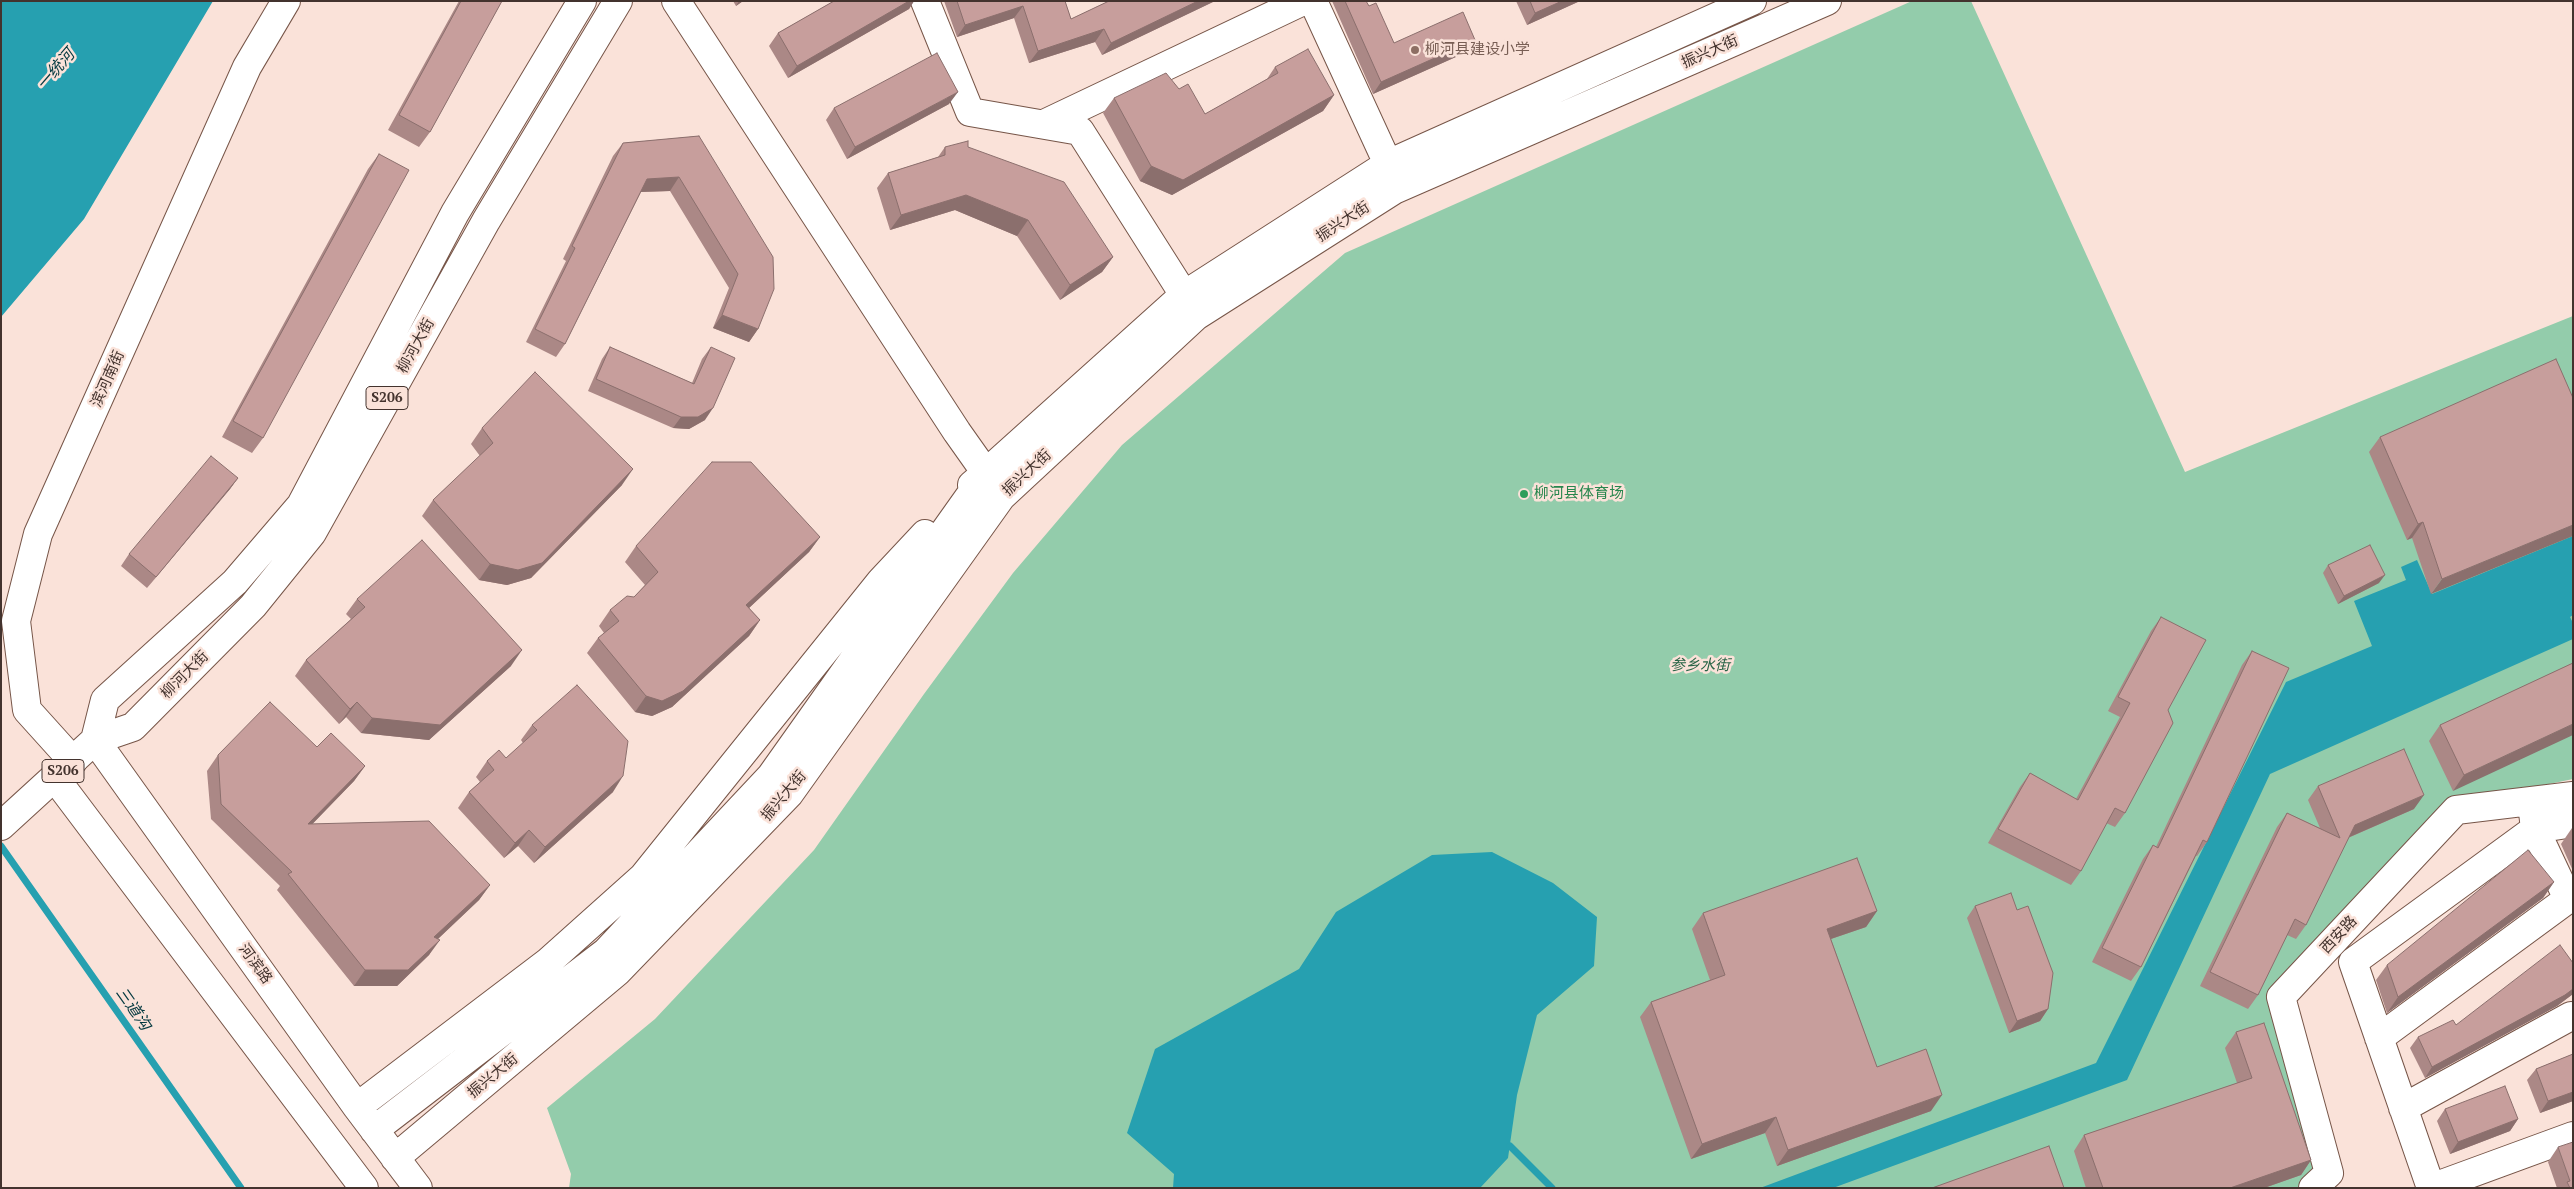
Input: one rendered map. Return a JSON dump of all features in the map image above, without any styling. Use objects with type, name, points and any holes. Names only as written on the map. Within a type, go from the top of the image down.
[{"type":"street","name":"滨河南街","points":[[64,770],[27,710],[16,622],[38,534],[247,67],[286,1]]},
{"type":"street","name":"柳河大街","points":[[95,740],[105,700],[235,582],[301,505],[455,213],[582,1]]},
{"type":"street","name":"柳河大街","points":[[1,826],[95,740],[133,727],[253,606],[312,533],[486,221],[618,1]]},
{"type":"street","points":[[357,1107],[548,962],[643,877],[881,581],[959,496],[986,473],[957,432],[676,1]]},
{"type":"street","points":[[925,1],[970,112],[1080,131],[1184,295]]},
{"type":"street","points":[[1044,124],[1303,1]]},
{"type":"street","points":[[1313,1],[1388,164]]},
{"type":"street","name":"振兴大街","points":[[374,1130],[606,952],[764,783],[986,473],[1184,295],[1388,164],[1752,1]]},
{"type":"street","name":"振兴大街","points":[[395,1158],[617,972],[789,794],[1001,497],[1196,316],[1394,190],[1827,1]]},
{"type":"street","name":"河滨路","points":[[95,740],[357,1107],[418,1188]]},
{"type":"street","points":[[64,770],[364,1188]]},
{"type":"street","name":"西安路","points":[[2313,1188],[2330,1173],[2281,997],[2456,810],[2573,796]]},
{"type":"street","points":[[2379,1038],[2570,899],[2535,829],[2532,801]]},
{"type":"street","points":[[2573,823],[2535,829],[2353,962],[2431,1188],[2573,1136]]},
{"type":"street","points":[[2403,1108],[2571,1016]]},
{"type":"green space","name":"参乡水街","points":[[1912,1],[1971,1],[2185,472],[2573,316],[2573,779],[2487,797],[2281,1011],[2328,1188],[569,1188],[571,1174],[547,1108],[655,1019],[814,850],[924,694],[1013,573],[1122,445],[1345,253]]},
{"type":"water","name":"一统河","points":[[1,1],[213,1],[84,219],[1,317]]},
{"type":"water","points":[[2573,536],[2573,615],[2570,617],[2573,623],[2573,639],[2270,774],[2127,1080],[1833,1188],[1760,1188],[2096,1063],[2286,682],[2372,646],[2354,601],[2406,580],[2401,567],[2417,560],[2432,594]]},
{"type":"water","points":[[1492,852],[1553,883],[1597,917],[1594,966],[1537,1015],[1517,1095],[1508,1158],[1480,1188],[1173,1188],[1174,1174],[1127,1133],[1155,1049],[1299,969],[1336,912],[1432,855]]},
{"type":"building","points":[[461,1],[502,1],[430,132],[399,115]]},
{"type":"building","points":[[834,1],[909,1],[797,66],[778,33]]},
{"type":"building","points":[[957,1],[1065,1],[1071,19],[1109,1],[1198,1],[1111,43],[1104,29],[1038,51],[1023,6],[965,25]]},
{"type":"building","points":[[1345,1],[1366,1],[1369,6],[1376,3],[1394,43],[1463,12],[1475,40],[1381,82]]},
{"type":"building","points":[[1530,1],[1562,1],[1535,13]]},
{"type":"building","points":[[1308,49],[1334,95],[1183,180],[1151,166],[1114,98],[1166,73],[1179,89],[1188,84],[1205,114],[1278,73],[1275,67]]},
{"type":"building","points":[[937,53],[958,92],[855,147],[834,108]]},
{"type":"building","points":[[699,136],[773,257],[774,289],[758,329],[722,315],[738,274],[679,177],[647,179],[565,344],[535,329],[575,248],[572,246],[623,143]]},
{"type":"building","points":[[968,141],[968,147],[1064,182],[1113,257],[1070,285],[1028,220],[966,195],[901,215],[888,173],[945,155],[945,147]]},
{"type":"building","points":[[379,154],[409,170],[263,438],[233,421]]},
{"type":"building","points":[[610,347],[694,384],[711,347],[735,358],[713,408],[698,417],[681,417],[596,379]]},
{"type":"building","points":[[2556,359],[2573,398],[2573,525],[2442,579],[2423,522],[2418,524],[2380,437]]},
{"type":"building","points":[[535,372],[633,469],[542,563],[518,570],[490,564],[433,500],[493,443],[482,428]]},
{"type":"building","points":[[211,456],[238,478],[156,577],[129,554]]},
{"type":"building","points":[[712,462],[751,462],[820,537],[746,605],[760,620],[683,691],[662,701],[646,696],[598,638],[619,621],[610,610],[627,596],[634,597],[658,572],[636,546]]},
{"type":"building","points":[[422,540],[522,650],[440,725],[372,718],[357,702],[350,709],[306,660],[365,607],[357,599]]},
{"type":"building","points":[[2370,545],[2385,575],[2344,596],[2328,565]]},
{"type":"building","points":[[2161,617],[2206,640],[2168,710],[2173,723],[2125,813],[2115,808],[2081,871],[1998,829],[2030,773],[2078,800],[2130,703],[2118,697]]},
{"type":"building","points":[[2252,651],[2289,668],[2207,842],[2203,840],[2141,967],[2102,948],[2153,845],[2158,848]]},
{"type":"building","points":[[2573,663],[2573,724],[2464,775],[2440,725]]},
{"type":"building","points":[[577,685],[628,741],[623,776],[545,847],[529,830],[515,843],[469,792],[494,770],[487,761],[499,750],[506,758],[537,730],[532,725]]},
{"type":"building","points":[[270,702],[317,747],[331,733],[365,766],[308,824],[429,821],[490,885],[434,937],[440,940],[408,970],[365,970],[288,874],[292,872],[221,804],[218,755]]},
{"type":"building","points":[[2404,749],[2424,795],[2355,825],[2306,925],[2295,919],[2258,995],[2210,972],[2287,813],[2340,838],[2318,786]]},
{"type":"building","points":[[2528,850],[2554,882],[2398,997],[2387,965]]},
{"type":"building","points":[[1857,858],[1877,911],[1827,929],[1877,1067],[1926,1049],[1942,1095],[1788,1150],[1776,1117],[1702,1144],[1651,1002],[1725,975],[1703,913]]},
{"type":"building","points":[[2011,893],[2017,910],[2028,906],[2053,973],[2048,1009],[2017,1021],[1975,906]]},
{"type":"building","points":[[2560,945],[2573,963],[2573,989],[2432,1067],[2418,1037],[2453,1020],[2456,1025]]},
{"type":"building","points":[[2264,1023],[2311,1160],[2230,1188],[2103,1188],[2084,1135],[2252,1078],[2236,1032]]},
{"type":"building","points":[[2573,1054],[2573,1092],[2548,1101],[2536,1069]]},
{"type":"building","points":[[2505,1086],[2518,1119],[2458,1142],[2445,1109]]},
{"type":"building","points":[[2573,1142],[2573,1188],[2570,1188],[2567,1182],[2570,1181],[2558,1147]]},
{"type":"building","points":[[2049,1146],[2064,1188],[1932,1188]]},
{"type":"waterway","name":"三道沟","points":[[1,846],[241,1188]]},
{"type":"waterway","points":[[1510,1146],[1552,1188]]},
{"type":"place","name":"柳河县建设小学","points":[[1415,50]]},
{"type":"place","name":"柳河县体育场","points":[[1524,494]]}]
